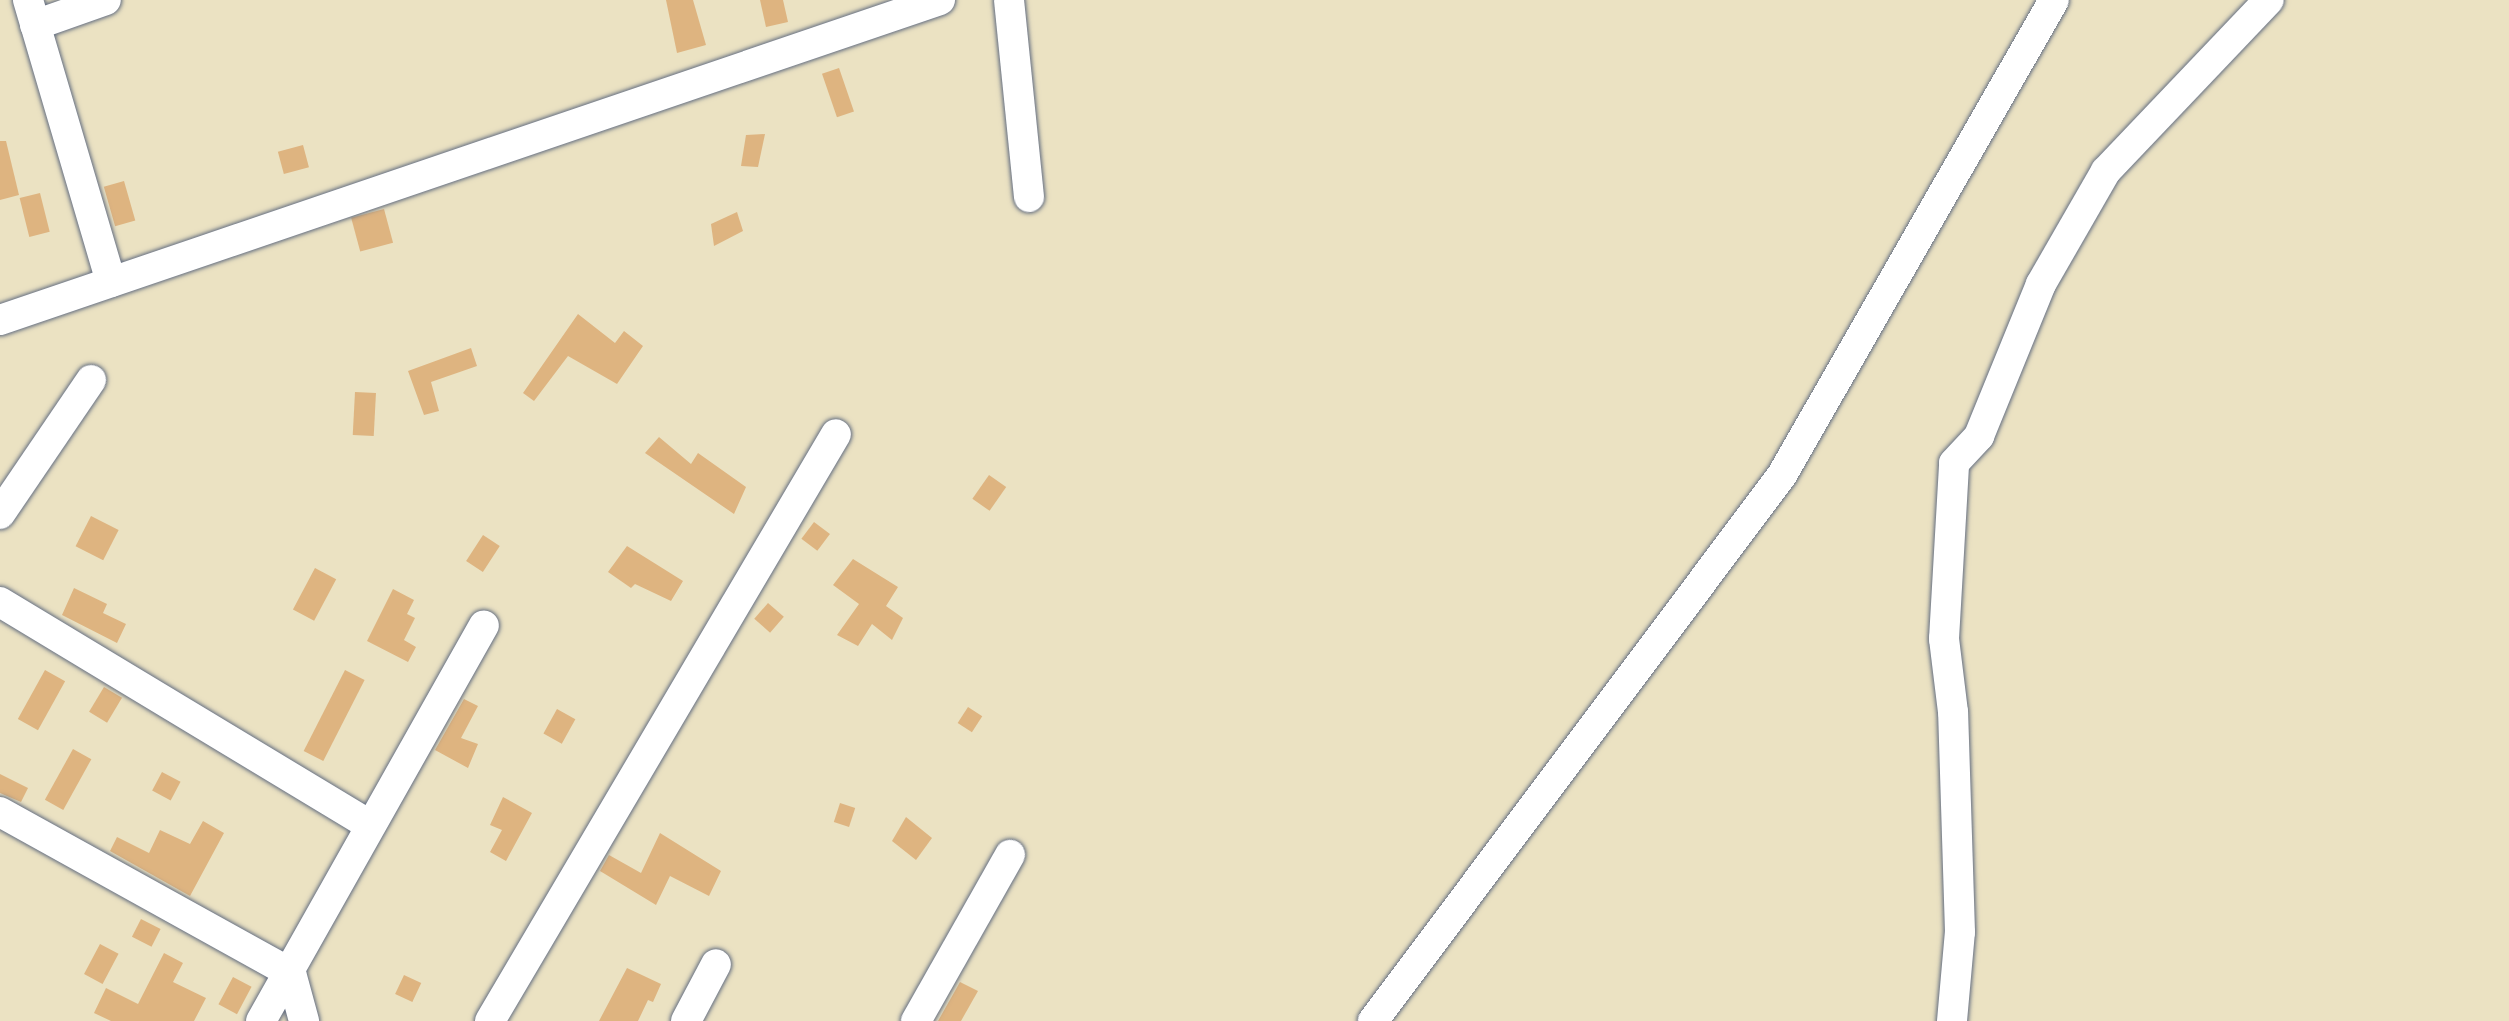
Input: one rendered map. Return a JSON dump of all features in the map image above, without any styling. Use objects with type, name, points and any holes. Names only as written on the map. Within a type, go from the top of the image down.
[{"type":"street","points":[[106,0],[31,12],[111,282]]},
{"type":"street","points":[[0,320],[940,0]]},
{"type":"street","points":[[1009,0],[1029,198]]},
{"type":"street","points":[[1373,1021],[1782,476],[2054,0]]},
{"type":"street","points":[[1952,1021],[1960,932],[1953,712],[1944,639],[1954,463],[1979,436],[2042,284],[2106,172],[2268,0]]},
{"type":"street","points":[[0,514],[92,380]]},
{"type":"street","points":[[490,1021],[836,434]]},
{"type":"street","points":[[0,602],[369,825]]},
{"type":"street","points":[[261,1021],[484,626]]},
{"type":"street","points":[[0,812],[291,972],[304,1021]]},
{"type":"street","points":[[916,1021],[1010,855]]},
{"type":"street","points":[[686,1021],[716,964]]},
{"type":"building","points":[[666,0],[693,0],[706,45],[677,53]]},
{"type":"building","points":[[760,0],[783,0],[788,22],[766,27]]},
{"type":"building","points":[[839,68],[854,111],[837,117],[822,74]]},
{"type":"building","points":[[765,134],[758,167],[741,166],[746,135]]},
{"type":"building","points":[[0,141],[6,141],[19,195],[0,200]]},
{"type":"building","points":[[303,145],[309,167],[284,174],[278,152]]},
{"type":"building","points":[[124,181],[135,220],[115,226],[104,187]]},
{"type":"building","points":[[40,193],[50,232],[29,237],[20,198]]},
{"type":"building","points":[[384,209],[393,243],[360,252],[351,218]]},
{"type":"building","points":[[737,212],[743,231],[714,246],[711,224]]},
{"type":"building","points":[[578,314],[615,343],[624,331],[643,346],[617,384],[568,356],[534,401],[523,393]]},
{"type":"building","points":[[471,348],[477,366],[431,382],[439,411],[424,415],[408,371]]},
{"type":"building","points":[[355,392],[376,393],[374,436],[353,435]]},
{"type":"building","points":[[659,437],[691,464],[698,453],[746,487],[734,514],[645,453]]},
{"type":"building","points":[[989,475],[1006,487],[990,511],[972,499]]},
{"type":"building","points":[[91,516],[119,530],[103,560],[76,546]]},
{"type":"building","points":[[814,522],[830,534],[817,551],[801,539]]},
{"type":"building","points":[[483,535],[500,546],[483,572],[466,561]]},
{"type":"building","points":[[627,546],[683,581],[671,601],[635,584],[631,588],[608,572]]},
{"type":"building","points":[[853,559],[898,587],[886,606],[903,618],[892,640],[872,624],[858,646],[837,635],[859,604],[833,585]]},
{"type":"building","points":[[315,568],[336,579],[314,621],[293,609]]},
{"type":"building","points":[[74,588],[107,604],[103,613],[126,624],[117,643],[62,615]]},
{"type":"building","points":[[393,589],[414,600],[407,614],[415,618],[404,640],[416,647],[408,662],[367,641]]},
{"type":"building","points":[[768,603],[784,617],[770,633],[754,619]]},
{"type":"building","points":[[45,670],[65,681],[38,730],[18,719]]},
{"type":"building","points":[[345,670],[365,680],[323,761],[304,751]]},
{"type":"building","points":[[104,687],[122,698],[107,723],[89,712]]},
{"type":"building","points":[[464,699],[478,706],[461,738],[478,744],[468,768],[435,750]]},
{"type":"building","points":[[968,707],[982,716],[972,732],[958,723]]},
{"type":"building","points":[[557,709],[575,719],[562,744],[543,733]]},
{"type":"building","points":[[73,749],[91,759],[63,810],[45,800]]},
{"type":"building","points":[[162,772],[181,782],[171,800],[152,791]]},
{"type":"building","points":[[0,774],[28,788],[21,802],[0,793]]},
{"type":"building","points":[[503,797],[532,813],[506,861],[490,852],[502,830],[490,825]]},
{"type":"building","points":[[840,803],[855,808],[849,827],[834,822]]},
{"type":"building","points":[[906,817],[932,838],[916,860],[892,841]]},
{"type":"building","points":[[203,821],[224,833],[190,896],[110,851],[117,837],[149,853],[160,830],[190,844]]},
{"type":"building","points":[[660,833],[721,871],[709,896],[670,876],[656,905],[600,871],[609,855],[641,873]]},
{"type":"building","points":[[141,919],[161,929],[152,947],[132,937]]},
{"type":"building","points":[[100,944],[119,954],[103,984],[84,974]]},
{"type":"building","points":[[164,953],[183,963],[173,982],[206,998],[194,1021],[111,1021],[94,1013],[106,988],[138,1004]]},
{"type":"building","points":[[627,968],[661,984],[653,1002],[648,1000],[638,1021],[599,1021]]},
{"type":"building","points":[[404,975],[421,983],[412,1002],[395,994]]},
{"type":"building","points":[[233,977],[252,987],[237,1014],[218,1004]]},
{"type":"building","points":[[960,982],[978,991],[961,1021],[938,1021]]}]
